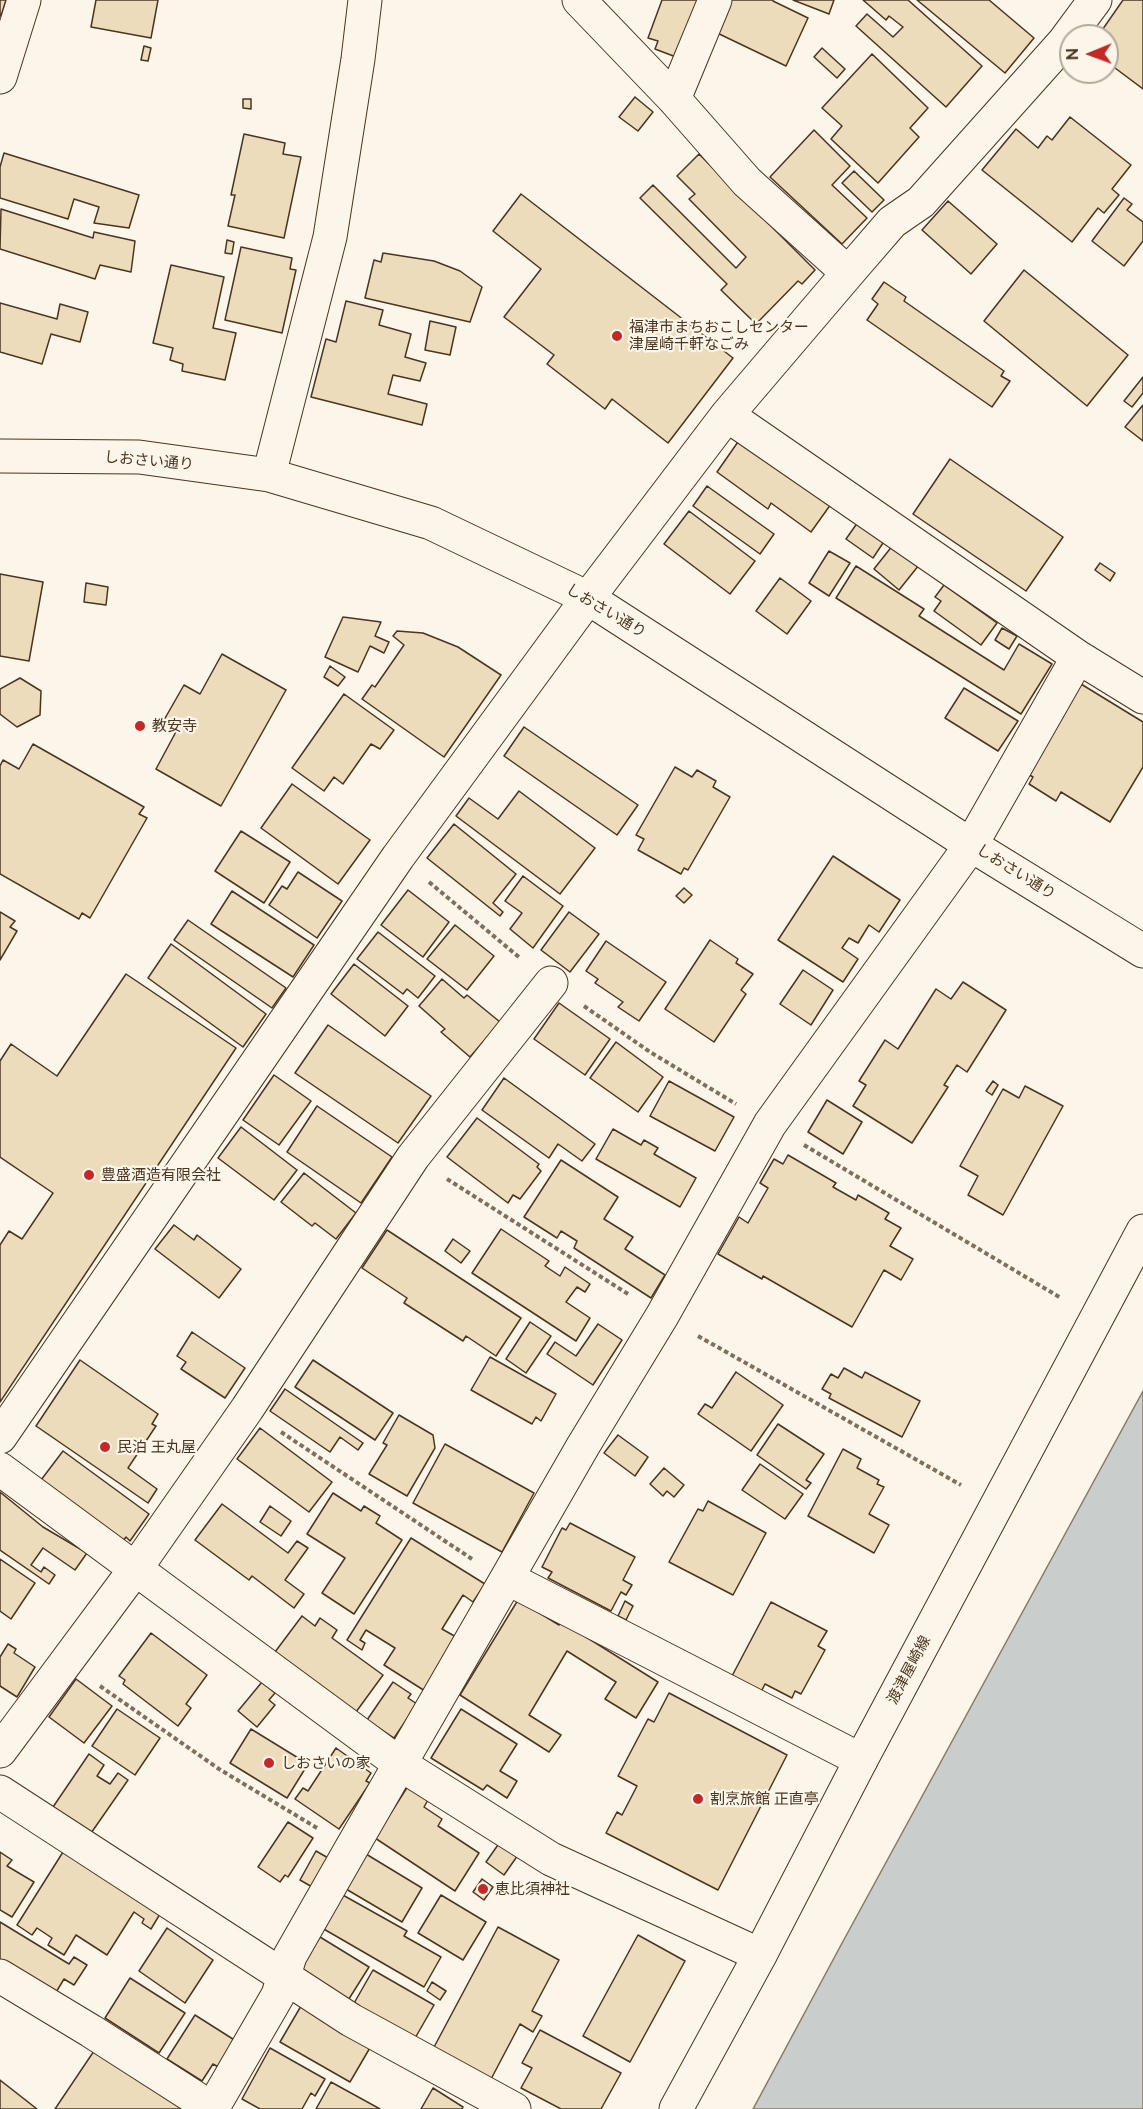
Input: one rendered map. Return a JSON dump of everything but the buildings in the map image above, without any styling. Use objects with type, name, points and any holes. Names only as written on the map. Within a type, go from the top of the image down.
[{"type":"street","points":[[0,77],[24,0]]},
{"type":"street","points":[[269,475],[330,237],[365,0]]},
{"type":"street","points":[[579,0],[674,99],[747,182],[848,273]]},
{"type":"street","points":[[674,99],[715,0]]},
{"type":"street","points":[[0,1437],[398,857],[588,597],[728,415],[848,273],[892,222],[921,202],[1064,42],[1095,0]]},
{"type":"street","points":[[728,415],[1078,657],[1143,697]]},
{"type":"street","name":"しおさい通り","points":[[0,456],[139,457],[269,475],[431,523],[588,597],[971,845],[1143,951]]},
{"type":"street","points":[[212,2109],[278,1995],[291,1956],[351,1849],[507,1578],[662,1316],[770,1124],[971,845],[1078,657]]},
{"type":"street","points":[[0,1751],[136,1568],[247,1409],[413,1157],[551,983]]},
{"type":"street","name":"渡津屋崎線","points":[[675,2109],[760,1955],[861,1760],[1143,1231]]},
{"type":"street","points":[[0,1469],[400,1764],[551,1859],[760,1955]]},
{"type":"street","points":[[507,1578],[861,1760]]},
{"type":"street","points":[[0,1792],[351,2020],[514,2109]]},
{"type":"street","points":[[0,1976],[197,2099],[205,2109]]},
{"type":"path","points":[[413,1157],[662,1316],[997,1506]]},
{"type":"path","points":[[247,1409],[459,1552],[507,1578]]},
{"type":"path","points":[[66,1662],[219,1769],[351,1849]]},
{"type":"shaded area","points":[[1143,1391],[1143,2109],[753,2109],[841,1945]]},
{"type":"place","name":"福津市まちおこしセンター 津屋崎千軒なごみ","points":[[617,336]]},
{"type":"place","name":"教安寺","points":[[140,726]]},
{"type":"place","name":"豊盛酒造有限会社","points":[[89,1175]]},
{"type":"place","name":"民泊 王丸屋","points":[[105,1447]]},
{"type":"place","name":"しおさいの家","points":[[269,1763]]},
{"type":"place","name":"割烹旅館 正直亭","points":[[698,1799]]},
{"type":"place","name":"恵比須神社","points":[[483,1889]]}]
